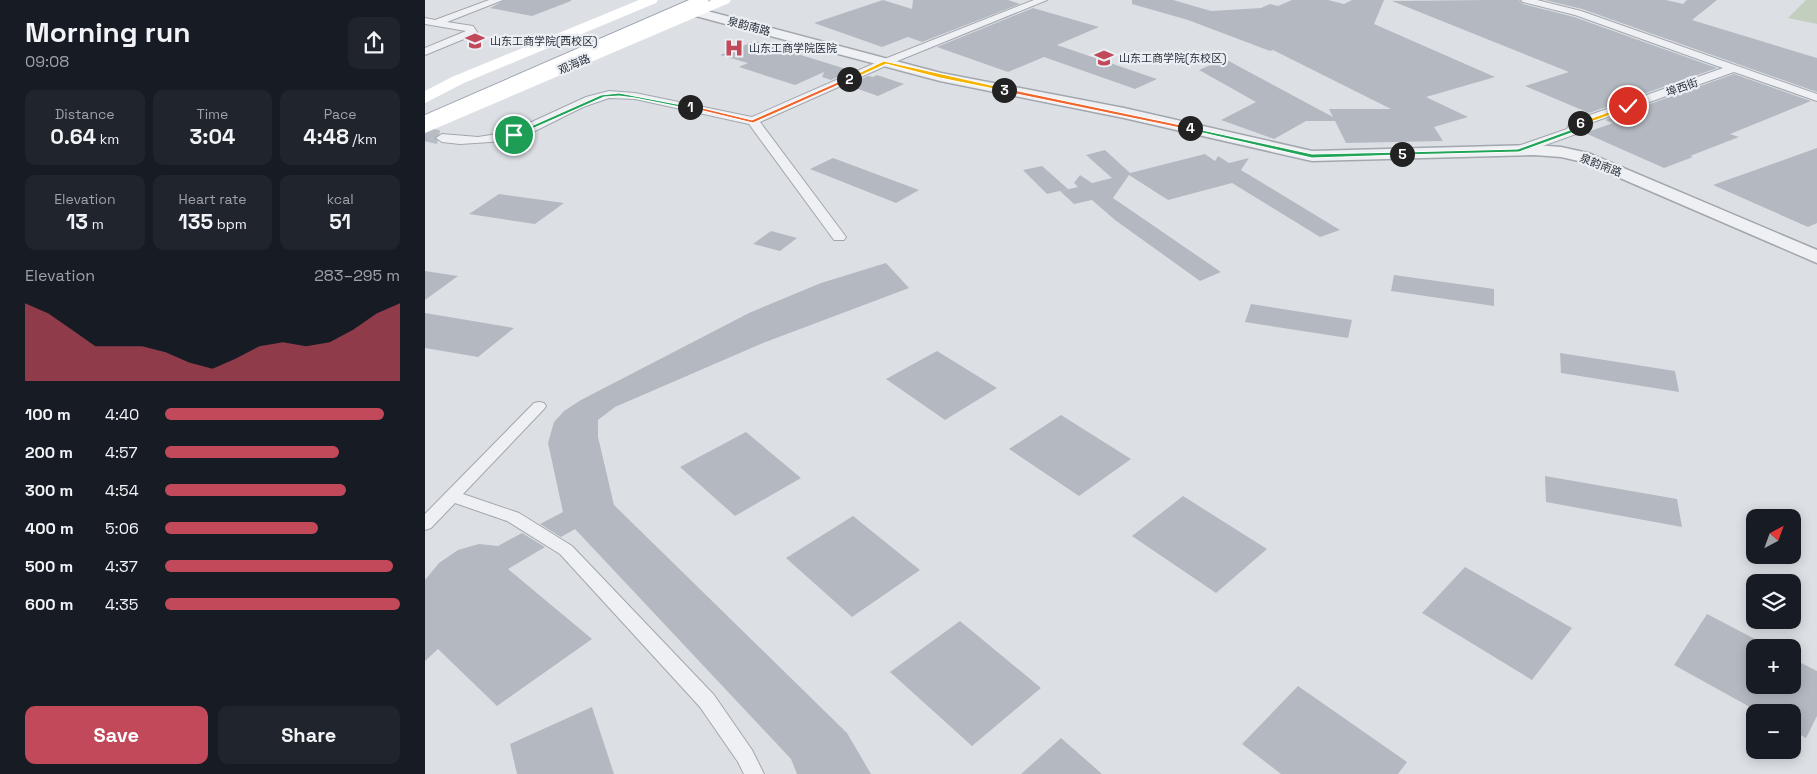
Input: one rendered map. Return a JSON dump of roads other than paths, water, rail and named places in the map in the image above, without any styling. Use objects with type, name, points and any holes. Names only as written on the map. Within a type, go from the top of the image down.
[{"type":"main road","points":[[425,98],[458,80],[651,0]]},
{"type":"main road","name":"观海路","points":[[425,107],[674,0]]},
{"type":"main road","name":"观海路","points":[[425,122],[480,95],[602,45],[699,6],[724,0]]},
{"type":"main road","name":"观海路","points":[[425,128],[699,6]]},
{"type":"street","points":[[430,22],[498,0]]},
{"type":"street","points":[[442,138],[471,140],[493,139],[514,135],[590,100],[619,94],[753,121],[886,62],[1041,0]]},
{"type":"street","points":[[1526,0],[1578,13],[1817,98]]},
{"type":"street","name":"泉韵南路","points":[[699,6],[940,77],[1124,113],[1312,156],[1519,150],[1561,152],[1588,158],[1817,257]]},
{"type":"street","points":[[425,52],[472,32],[469,28],[430,22]]},
{"type":"street","name":"埠西街","points":[[1519,150],[1572,131],[1575,126],[1735,68]]},
{"type":"street","points":[[753,121],[839,237]]},
{"type":"street","points":[[425,524],[539,406]]},
{"type":"street","points":[[452,496],[513,517],[566,550],[707,701],[745,756],[753,774]]},
{"type":"tunnel","points":[[425,134],[442,138]]},
{"type":"place","name":"山东工商学院(西校区)","points":[[475,41]]},
{"type":"place","name":"山东工商学院医院","points":[[734,48]]},
{"type":"place","name":"山东工商学院(东校区)","points":[[1104,58]]}]
